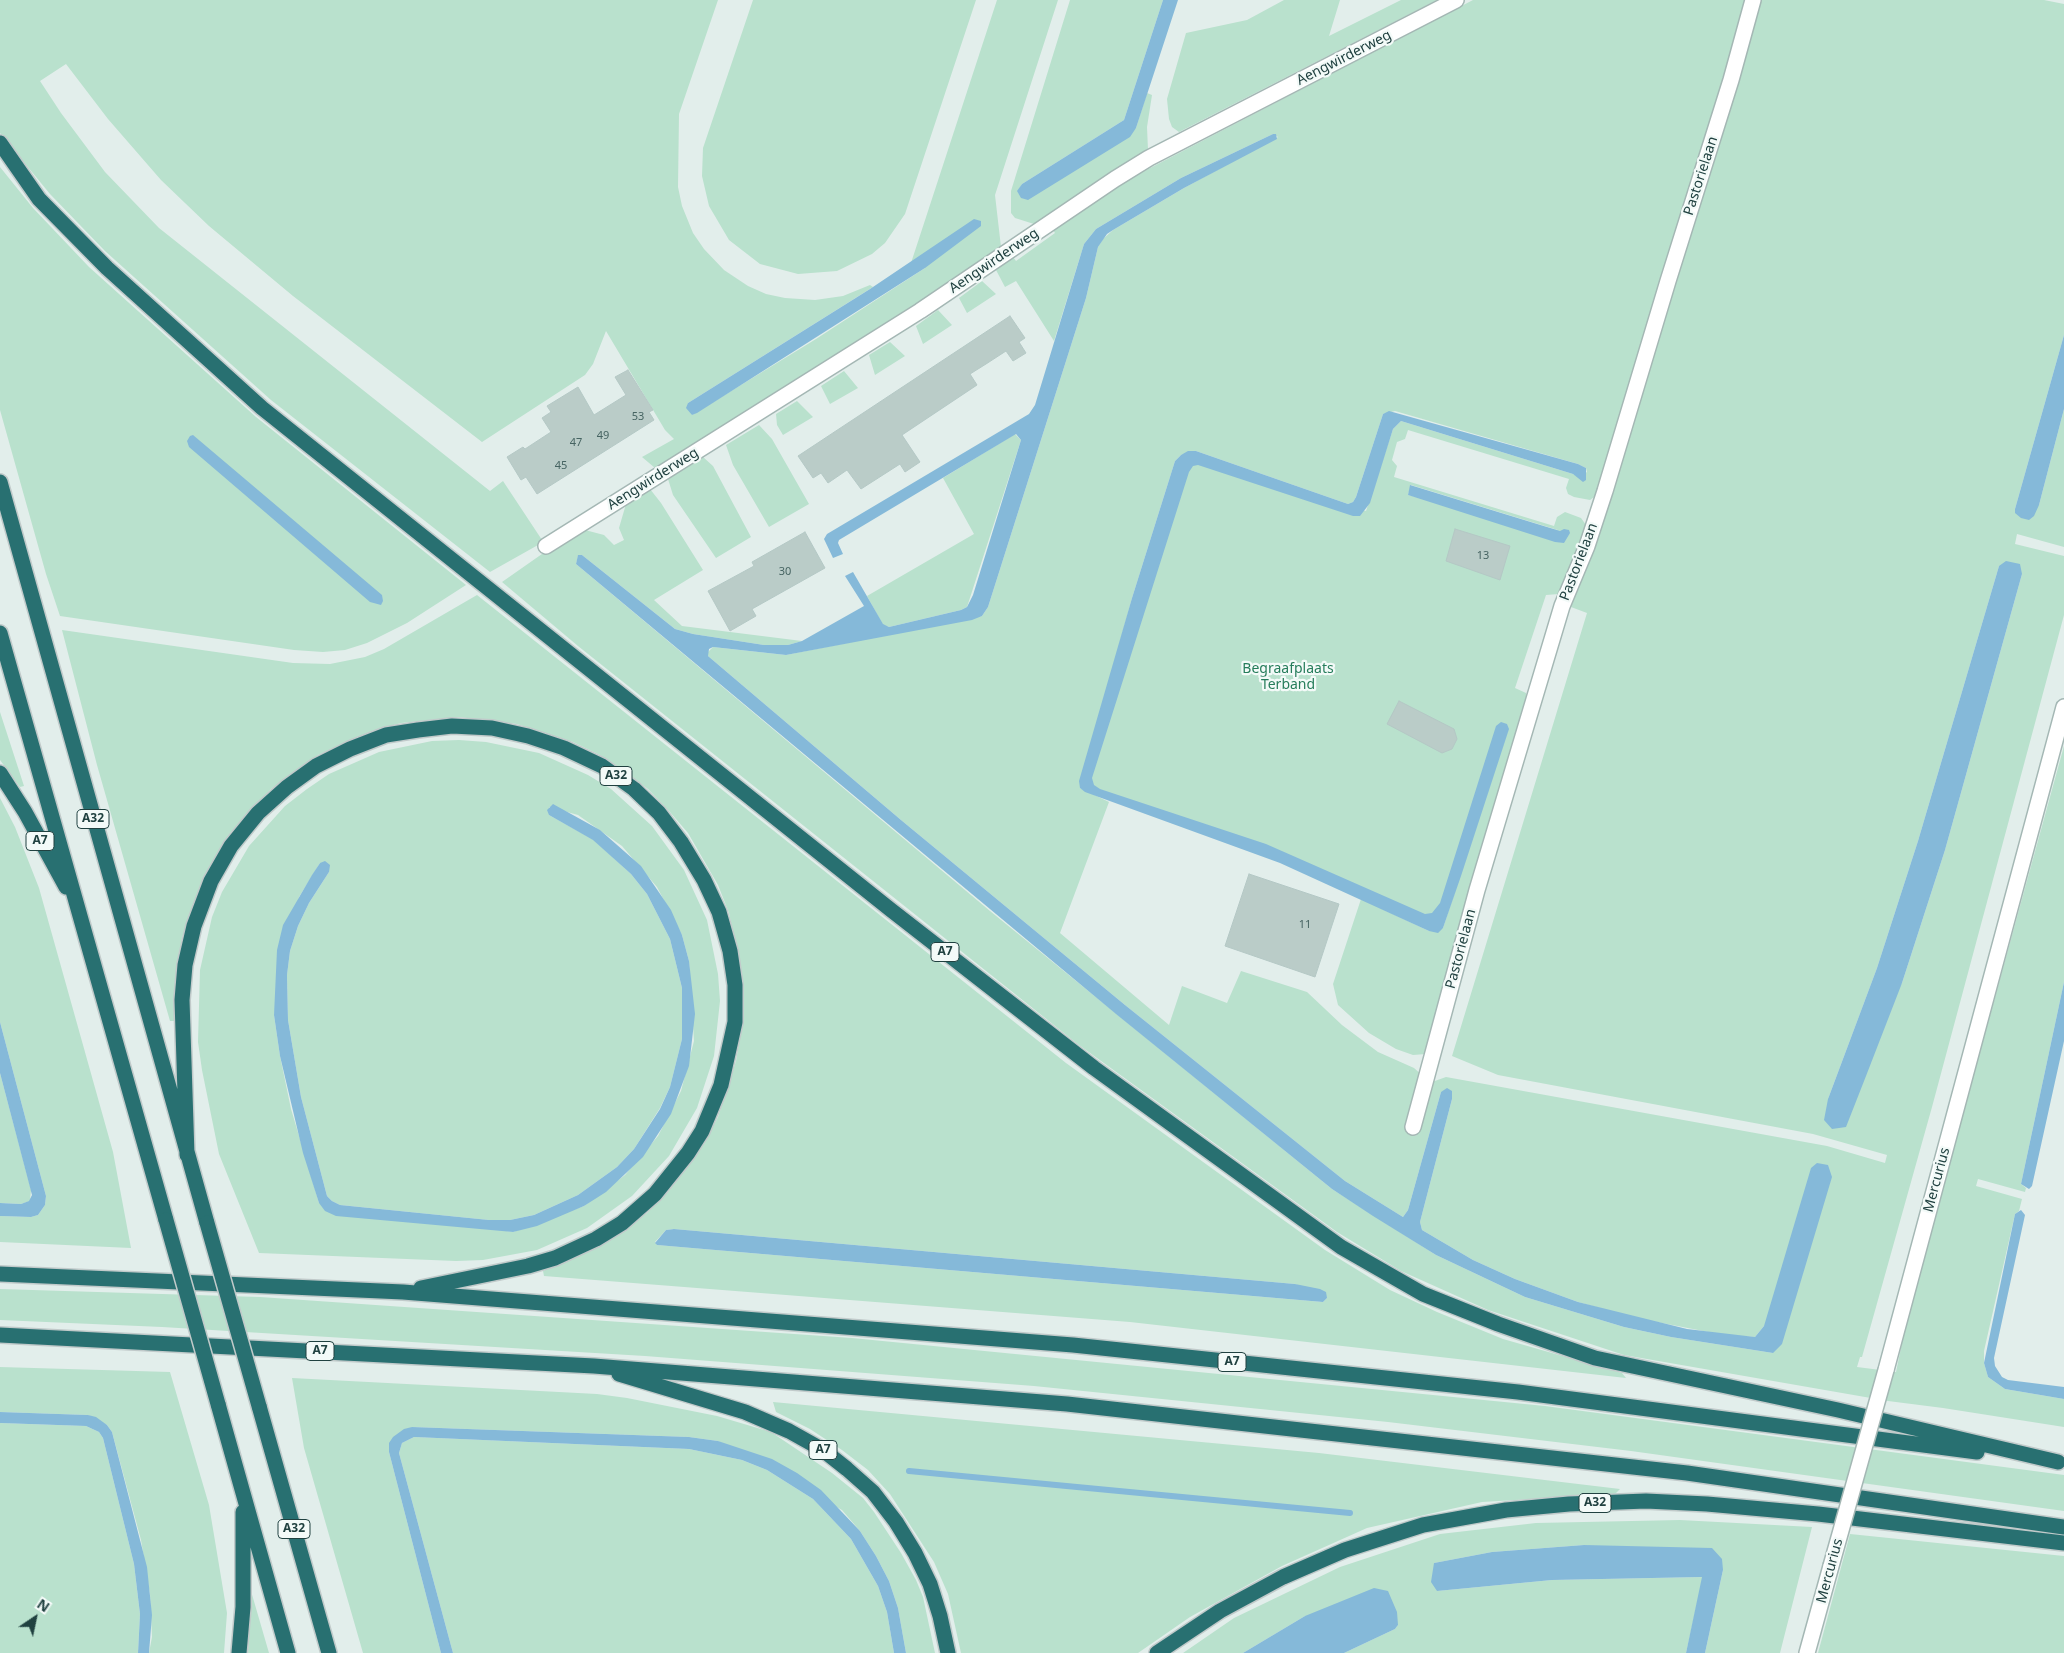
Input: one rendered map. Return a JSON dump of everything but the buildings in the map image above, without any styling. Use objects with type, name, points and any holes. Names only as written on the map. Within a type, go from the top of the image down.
[{"type":"highway","name":"A7","points":[[0,143],[40,199],[107,268],[262,408],[883,904],[1086,1062],[1341,1247],[1423,1294],[1498,1324],[1595,1358],[1838,1410],[2061,1462]]},
{"type":"highway","name":"A32","points":[[0,482],[187,1155],[329,1653]]},
{"type":"highway","name":"A32","points":[[0,633],[288,1653]]},
{"type":"highway","name":"A32","points":[[187,1155],[182,1000],[185,965],[194,926],[211,880],[231,846],[258,813],[287,787],[316,766],[350,749],[386,735],[418,730],[452,726],[500,730],[528,736],[564,748],[602,766],[634,789],[659,814],[681,842],[704,880],[719,912],[730,951],[736,985],[735,1022],[727,1063],[714,1106],[688,1153],[656,1194],[622,1223],[596,1239],[555,1258],[528,1266],[403,1292]]},
{"type":"highway","name":"A7","points":[[0,773],[25,812],[79,910]]},
{"type":"highway","name":"A7","points":[[0,1274],[403,1292],[1083,1346],[1518,1392],[2061,1462]]},
{"type":"highway","name":"A7","points":[[0,1335],[594,1366],[1067,1404],[1687,1472],[2064,1527]]},
{"type":"highway","points":[[0,1346],[46,1336]]},
{"type":"highway","name":"A7","points":[[594,1366],[745,1412],[789,1431],[824,1450],[873,1492],[896,1522],[916,1553],[938,1608],[948,1653]]},
{"type":"highway","name":"A32","points":[[239,1653],[243,1607],[243,1493]]},
{"type":"highway","name":"A32","points":[[1157,1653],[1220,1611],[1283,1577],[1345,1550],[1423,1526],[1506,1510],[1568,1504],[1636,1501],[1707,1504],[1818,1514],[2064,1543]]},
{"type":"street","name":"Aengwirderweg","points":[[546,546],[913,316],[1114,179],[1156,154],[1456,0]]},
{"type":"street","name":"Pastorielaan","points":[[1413,1127],[1477,890],[1560,615],[1587,546],[1605,491],[1731,80],[1753,0]]},
{"type":"street","name":"Mercurius","points":[[1807,1653],[1886,1370],[2064,707]]},
{"type":"green space","points":[[0,0],[718,0],[679,114],[678,187],[682,206],[693,233],[704,249],[724,270],[748,286],[766,294],[785,298],[815,300],[843,296],[870,285],[873,287],[688,403],[692,415],[816,339],[925,268],[920,257],[911,263],[997,0],[1058,0],[995,195],[1001,247],[923,300],[655,468],[642,457],[674,439],[665,430],[606,331],[593,364],[585,375],[482,442],[293,296],[209,226],[161,180],[108,119],[66,64],[40,81],[61,113],[105,172],[159,228],[490,491],[503,481],[542,540],[538,545],[490,572],[271,400],[105,251],[50,194],[0,133]]},
{"type":"green space","points":[[753,0],[976,0],[905,214],[885,243],[872,254],[837,271],[798,274],[760,264],[729,240],[709,206],[702,176],[703,148]]},
{"type":"green space","points":[[1070,0],[1163,0],[1124,120],[1022,184],[1018,191],[1019,194],[1136,128],[1147,93],[1152,95],[1147,127],[1148,150],[1034,224],[1015,218],[1011,213],[1011,191]]},
{"type":"green space","points":[[1284,0],[1340,0],[1329,36],[1401,0],[1437,0],[1179,132],[1172,127],[1169,119],[1167,99],[1186,33],[1247,20]]},
{"type":"green space","name":"Begraafplaats Terband","points":[[1473,0],[1748,0],[1597,495],[1590,500],[1574,497],[1568,494],[1566,488],[1569,479],[1408,430],[1405,439],[1397,442],[1392,460],[1397,466],[1394,477],[1554,526],[1557,517],[1565,512],[1581,518],[1586,525],[1579,553],[1559,594],[1546,595],[1515,688],[1526,693],[1527,704],[1426,1054],[1413,1055],[1396,1049],[1369,1033],[1338,1005],[1333,984],[1361,899],[1429,931],[1443,928],[1508,730],[1506,724],[1439,925],[1361,893],[1110,798],[1085,782],[1187,457],[1366,511],[1393,429],[1401,421],[1579,477],[1587,472],[1586,468],[1578,464],[1395,411],[1383,414],[1356,497],[1353,502],[1348,504],[1196,451],[1181,455],[1175,461],[1132,598],[1080,788],[1109,802],[1060,933],[1169,1025],[1182,986],[1227,1003],[1241,971],[1307,992],[1342,1025],[1378,1052],[1414,1068],[1423,1076],[1406,1132],[1416,1136],[1432,1082],[1446,1077],[1827,1146],[1885,1163],[1887,1155],[1813,1134],[1498,1075],[1452,1056],[1587,613],[1571,607],[1590,553],[1760,0],[2044,0],[2064,4],[2064,335],[2015,509],[2039,505],[2064,409],[2064,547],[2017,534],[2015,544],[2064,556],[2064,615],[1932,1107],[1862,1357],[1860,1357],[1857,1367],[1896,1372],[1908,1314],[2064,746],[2064,982],[2021,1184],[2026,1188],[2025,1192],[1978,1179],[1976,1186],[2022,1199],[2019,1211],[2015,1214],[1984,1351],[1984,1363],[1988,1377],[2005,1389],[2064,1399],[2064,1427],[1888,1401],[1624,1355],[1488,1310],[1401,1271],[1337,1232],[1079,1045],[578,646],[502,582],[542,554],[585,530],[604,535],[614,545],[624,540],[619,528],[626,504],[650,489],[661,503],[703,570],[654,600],[682,626],[802,641],[788,645],[764,645],[693,634],[675,629],[582,555],[578,556],[576,564],[990,911],[1332,1189],[1436,1255],[1525,1297],[1624,1327],[1671,1337],[1773,1353],[1764,1326],[1755,1337],[1724,1335],[1636,1318],[1578,1302],[1515,1279],[1473,1260],[1422,1230],[1420,1222],[1452,1099],[1452,1091],[1441,1092],[1408,1210],[1403,1217],[1345,1181],[1125,1005],[901,820],[708,656],[707,653],[713,647],[786,655],[982,616],[988,607],[1086,298],[1098,247],[1103,239],[1113,230],[1184,188],[1278,137],[1273,134],[1181,178],[1096,229],[1084,244],[1054,341],[1016,281],[1005,287],[996,270],[1013,257],[1016,261],[1055,233],[1053,230],[1131,178]],"holes":[[[1411,485],[1561,531],[1408,495]],[[1999,566],[2022,574],[1945,850],[1902,983],[1828,1099],[1877,968],[1918,841]]]},
{"type":"green space","points":[[0,167],[33,208],[89,267],[256,417],[466,585],[407,623],[367,643],[345,650],[323,652],[294,650],[60,616],[46,574],[0,410]]},
{"type":"green space","points":[[982,281],[996,294],[967,313],[959,298]]},
{"type":"green space","points":[[938,310],[952,325],[923,344],[916,326]]},
{"type":"green space","points":[[890,342],[905,356],[875,375],[869,355]]},
{"type":"green space","points":[[844,371],[858,388],[830,404],[821,386]]},
{"type":"green space","points":[[797,401],[813,417],[783,435],[777,425],[776,414]]},
{"type":"green space","points":[[759,425],[772,439],[809,504],[769,527],[733,465],[726,445]]},
{"type":"green space","points":[[1015,434],[1021,440],[967,607],[889,627],[883,625],[867,596],[974,534],[943,478]]},
{"type":"green space","points":[[703,457],[713,466],[751,537],[716,558],[673,495],[668,479]]},
{"type":"green space","points":[[477,595],[1066,1063],[1325,1250],[1390,1290],[1437,1312],[1503,1339],[1622,1373],[1626,1378],[1130,1322],[544,1276],[543,1271],[598,1247],[647,1213],[668,1192],[704,1144],[718,1117],[736,1061],[741,1031],[741,972],[729,913],[718,885],[688,833],[648,789],[600,755],[573,742],[517,724],[459,717],[401,723],[372,731],[318,755],[271,789],[231,832],[201,883],[182,938],[178,967],[175,1021],[170,1021],[97,765],[62,630],[293,663],[330,664],[365,657],[384,649]],"holes":[[[674,1229],[1295,1284],[1327,1298],[1323,1302],[657,1245],[655,1242],[666,1230]]]},
{"type":"green space","points":[[0,712],[24,786],[20,787],[0,760]]},
{"type":"green space","points":[[432,741],[486,742],[539,753],[588,775],[611,789],[652,826],[684,870],[707,920],[718,974],[720,1001],[714,1056],[697,1108],[669,1156],[632,1196],[587,1228],[537,1250],[483,1260],[456,1261],[259,1253],[219,1154],[198,1042],[200,970],[212,917],[222,892],[249,846],[285,806],[329,774],[379,752]],"holes":[[[549,807],[578,815],[622,846],[657,887],[682,935],[689,961],[694,1041],[681,1091],[658,1136],[625,1175],[584,1206],[513,1232],[319,1203],[291,1109],[274,1015],[299,897],[320,863],[329,872],[309,903],[298,926],[290,951],[287,975],[288,1020],[301,1097],[327,1196],[332,1201],[340,1205],[489,1220],[510,1220],[534,1215],[578,1195],[617,1167],[634,1149],[660,1108],[670,1087],[682,1039],[682,988],[670,939],[647,894],[631,874],[594,840],[549,815]]]},
{"type":"green space","points":[[0,798],[15,827],[39,888],[113,1152],[131,1248],[0,1242],[0,1216],[31,1217],[38,1215],[45,1205],[46,1196],[0,1022]]},
{"type":"green space","points":[[0,1073],[31,1190],[30,1201],[21,1204],[0,1203]]},
{"type":"green space","points":[[0,1289],[260,1297],[852,1338],[1545,1406],[2064,1475],[2064,1511],[1631,1451],[1388,1422],[1034,1386],[645,1356],[162,1327],[0,1320]]},
{"type":"green space","points":[[0,1367],[170,1372],[209,1505],[227,1613],[224,1653],[149,1653],[152,1637],[150,1594],[141,1540],[112,1432],[107,1425],[88,1415],[0,1412]]},
{"type":"green space","points":[[292,1378],[597,1394],[717,1416],[771,1432],[832,1473],[863,1498],[874,1512],[916,1580],[923,1597],[935,1653],[906,1653],[898,1608],[889,1581],[860,1531],[842,1510],[718,1441],[689,1437],[412,1427],[389,1452],[441,1653],[363,1653],[304,1448]]},
{"type":"green space","points":[[773,1402],[1319,1453],[1620,1489],[1615,1494],[1482,1502],[1367,1528],[1282,1566],[1190,1617],[1138,1653],[961,1653],[948,1594],[934,1562],[890,1494],[868,1470],[842,1450],[810,1429],[776,1412]]},
{"type":"green space","points":[[0,1423],[86,1426],[99,1432],[103,1438],[134,1564],[140,1614],[138,1653],[0,1653]]},
{"type":"green space","points":[[414,1437],[689,1449],[742,1460],[767,1470],[813,1499],[851,1539],[878,1586],[887,1612],[894,1653],[453,1653],[399,1453],[402,1443]]},
{"type":"green space","points":[[1680,1520],[1812,1527],[1780,1653],[1705,1653],[1723,1570],[1584,1545],[1492,1552],[1434,1563],[1437,1591],[1552,1580],[1703,1577],[1686,1653],[1344,1653],[1395,1629],[1398,1625],[1305,1616],[1243,1653],[1183,1653],[1234,1618],[1340,1567],[1440,1534],[1536,1523]]},
{"type":"green space","points":[[1850,1534],[2064,1556],[2064,1653],[1818,1653]]},
{"type":"green space","points":[[251,1591],[269,1653],[248,1653]]},
{"type":"water","points":[[1163,0],[1178,0],[1136,128],[1130,137],[1028,200],[1021,198],[1017,191],[1022,184],[1124,120]]},
{"type":"water","points":[[1276,134],[1277,139],[1184,188],[1113,230],[1107,234],[1098,247],[1086,298],[988,607],[982,616],[972,620],[786,655],[713,647],[709,649],[708,656],[901,820],[1125,1005],[1345,1181],[1403,1217],[1408,1210],[1441,1092],[1447,1088],[1452,1091],[1452,1099],[1420,1222],[1422,1230],[1473,1260],[1515,1279],[1578,1302],[1687,1329],[1755,1337],[1764,1326],[1811,1168],[1817,1163],[1828,1165],[1832,1177],[1782,1344],[1773,1353],[1671,1337],[1624,1327],[1525,1297],[1436,1255],[1332,1189],[1116,1014],[576,564],[578,555],[582,555],[675,629],[693,634],[764,645],[788,645],[802,641],[864,606],[845,576],[853,572],[883,624],[889,627],[967,607],[973,595],[1021,440],[1016,434],[839,540],[838,543],[843,554],[833,558],[824,539],[827,534],[1029,414],[1035,405],[1084,244],[1096,229],[1181,178]]},
{"type":"water","points":[[974,219],[981,221],[981,226],[925,268],[697,413],[692,415],[686,408],[688,403],[870,289]]},
{"type":"water","points":[[2064,335],[2064,409],[2039,505],[2034,516],[2029,520],[2021,518],[2015,513],[2015,509]]},
{"type":"water","points":[[1389,411],[1578,464],[1586,468],[1586,480],[1583,482],[1573,474],[1401,421],[1393,429],[1370,503],[1360,516],[1353,516],[1198,465],[1193,466],[1189,472],[1092,778],[1094,785],[1100,789],[1266,844],[1425,914],[1432,913],[1440,903],[1496,726],[1501,722],[1507,724],[1509,729],[1461,876],[1443,928],[1438,933],[1429,931],[1280,863],[1085,792],[1080,788],[1079,781],[1132,598],[1175,461],[1188,451],[1196,451],[1348,504],[1353,502],[1356,497],[1383,414]]},
{"type":"water","points":[[193,435],[382,595],[383,601],[381,605],[370,602],[189,447],[187,441]]},
{"type":"water","points":[[1410,485],[1560,531],[1564,529],[1569,530],[1570,533],[1564,543],[1555,542],[1408,495]]},
{"type":"water","points":[[2006,561],[2020,564],[2022,574],[1945,850],[1902,983],[1846,1127],[1832,1129],[1824,1120],[1828,1099],[1877,968],[1918,841],[1999,566]]},
{"type":"water","points":[[553,804],[600,830],[641,866],[671,910],[682,935],[689,961],[695,1014],[689,1066],[671,1114],[643,1157],[606,1192],[584,1206],[537,1226],[513,1232],[336,1216],[325,1211],[319,1203],[303,1153],[280,1056],[274,1015],[277,950],[283,925],[312,875],[320,863],[325,861],[330,865],[329,872],[309,903],[298,926],[290,951],[287,975],[288,1020],[301,1097],[327,1196],[332,1201],[340,1205],[489,1220],[510,1220],[534,1215],[578,1195],[617,1167],[634,1149],[660,1109],[670,1087],[682,1039],[682,988],[670,939],[647,894],[631,874],[593,840],[549,815],[547,810]]},
{"type":"water","points":[[2064,982],[2064,1041],[2032,1186],[2029,1189],[2021,1184]]},
{"type":"water","points":[[0,1022],[46,1196],[45,1205],[38,1215],[31,1217],[0,1216],[0,1203],[21,1204],[29,1201],[32,1195],[0,1073]]},
{"type":"water","points":[[2021,1210],[2025,1215],[1994,1358],[1995,1366],[2002,1377],[2008,1380],[2064,1387],[2064,1399],[2005,1389],[1988,1377],[1984,1363],[2015,1214]]},
{"type":"water","points":[[674,1229],[1295,1284],[1320,1289],[1326,1292],[1327,1298],[1323,1302],[657,1245],[655,1243],[666,1230]]},
{"type":"water","points":[[0,1412],[88,1415],[96,1417],[107,1425],[112,1432],[147,1567],[152,1615],[149,1653],[138,1653],[140,1614],[134,1564],[103,1438],[99,1432],[86,1426],[0,1423]]},
{"type":"water","points":[[412,1427],[689,1437],[718,1441],[772,1459],[797,1473],[821,1490],[860,1531],[889,1581],[898,1608],[906,1653],[894,1653],[887,1612],[878,1586],[851,1539],[813,1499],[767,1470],[742,1460],[689,1449],[414,1437],[402,1443],[399,1453],[453,1653],[441,1653],[389,1452],[389,1443],[393,1437],[404,1429]]},
{"type":"water","points":[[1584,1545],[1712,1548],[1722,1559],[1723,1570],[1705,1653],[1686,1653],[1702,1577],[1552,1580],[1437,1591],[1431,1582],[1434,1563],[1492,1552]]},
{"type":"water","points":[[1374,1588],[1388,1591],[1397,1612],[1398,1625],[1395,1629],[1344,1653],[1243,1653],[1305,1616]]},
{"type":"waterway","points":[[909,1471],[1350,1513]]}]
